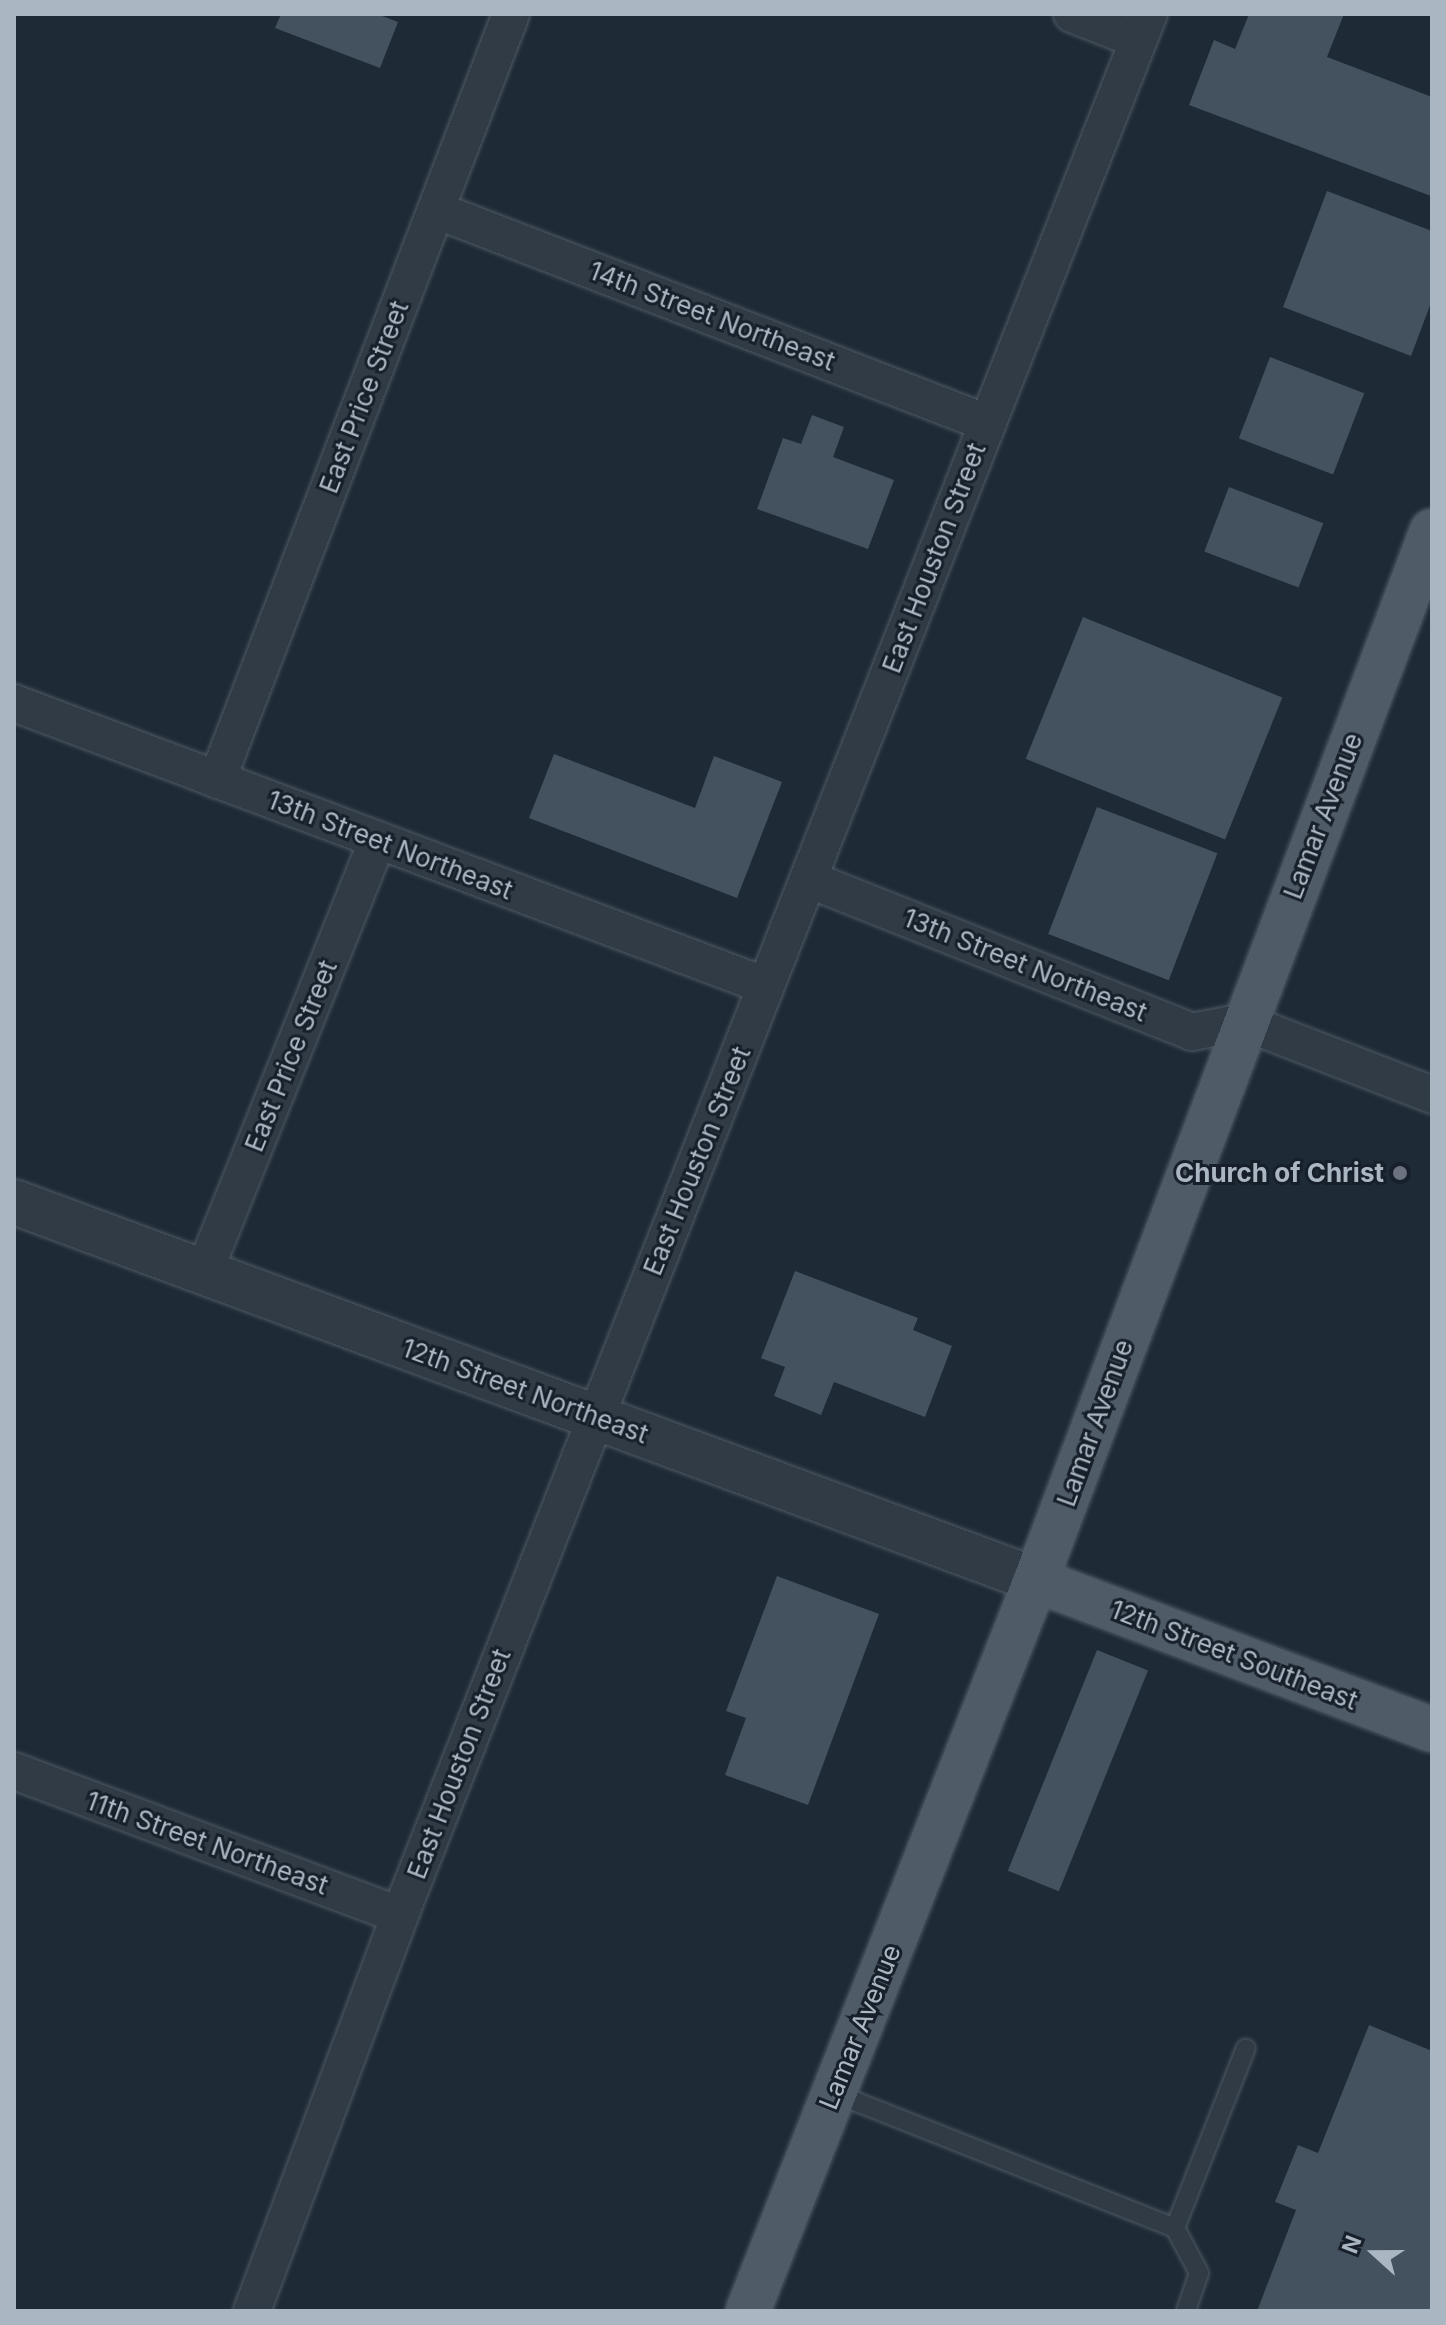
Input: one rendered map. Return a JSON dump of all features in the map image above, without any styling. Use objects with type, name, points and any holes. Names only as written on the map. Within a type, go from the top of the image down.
[{"type":"main road","name":"Lamar Avenue","points":[[748,2311],[1036,1580],[1244,1022],[1432,531]]},
{"type":"main road","name":"12th Street Southeast","points":[[1036,1580],[1432,1730]]},
{"type":"street","name":"East Price Street","points":[[217,780],[511,14]]},
{"type":"street","points":[[1072,14],[1144,27]]},
{"type":"street","name":"East Houston Street","points":[[252,2311],[400,1915],[1144,27]]},
{"type":"street","name":"14th Street Northeast","points":[[436,210],[987,423]]},
{"type":"street","name":"13th Street Northeast","points":[[14,703],[766,986]]},
{"type":"street","name":"East Price Street","points":[[204,1272],[378,840]]},
{"type":"street","name":"13th Street Northeast","points":[[808,879],[1192,1032],[1244,1022]]},
{"type":"street","points":[[1244,1022],[1432,1095]]},
{"type":"street","name":"12th Street Northeast","points":[[14,1202],[1036,1580]]},
{"type":"street","name":"11th Street Northeast","points":[[14,1771],[400,1915]]},
{"type":"lane","points":[[1175,2228],[1246,2048]]},
{"type":"lane","points":[[834,2093],[1175,2228],[1199,2273],[1186,2311]]},
{"type":"building","points":[[281,14],[377,14],[398,22],[380,68],[275,28]]},
{"type":"building","points":[[1249,14],[1344,14],[1327,57],[1432,97],[1431,196],[1189,105],[1214,40],[1235,49]]},
{"type":"building","points":[[1327,191],[1432,231],[1432,300],[1411,356],[1283,307]]},
{"type":"building","points":[[1270,357],[1364,393],[1333,474],[1239,438]]},
{"type":"building","points":[[812,415],[844,427],[833,457],[894,480],[868,549],[757,509],[783,438],[801,444]]},
{"type":"building","points":[[1229,487],[1323,523],[1299,588],[1204,551]]},
{"type":"building","points":[[1083,617],[1282,698],[1225,839],[1026,759]]},
{"type":"building","points":[[554,754],[695,808],[714,756],[782,782],[737,898],[529,818]]},
{"type":"building","points":[[1097,807],[1217,853],[1169,980],[1048,934]]},
{"type":"building","points":[[795,1271],[918,1318],[913,1330],[952,1346],[925,1417],[834,1382],[821,1415],[774,1396],[785,1367],[761,1358]]},
{"type":"building","points":[[777,1576],[879,1614],[808,1805],[725,1775],[746,1718],[726,1711]]},
{"type":"building","points":[[1097,1650],[1148,1671],[1059,1891],[1008,1871]]},
{"type":"building","points":[[1369,2025],[1432,2051],[1432,2311],[1257,2311],[1296,2210],[1275,2202],[1298,2145],[1318,2153]]},
{"type":"place","name":"Church of Christ","points":[[1400,1173]]}]
